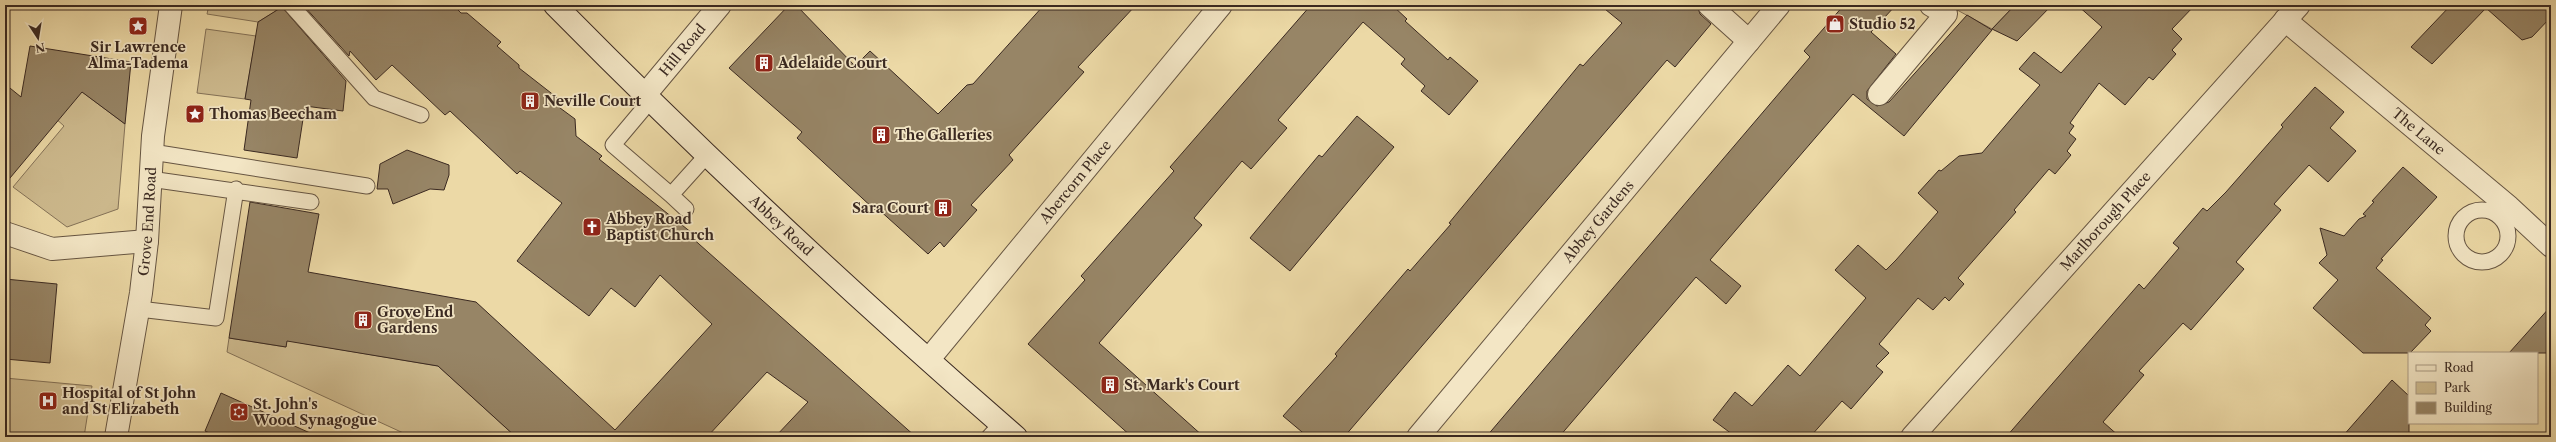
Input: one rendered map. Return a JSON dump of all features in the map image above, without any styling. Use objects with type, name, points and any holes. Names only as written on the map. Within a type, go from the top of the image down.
[{"type":"street","name":"Grove End Road","points":[[116,437],[139,309],[147,241],[152,152],[171,5]]},
{"type":"street","name":"Abbey Road","points":[[555,5],[647,98],[929,359],[1002,433]]},
{"type":"street","name":"Hill Road","points":[[647,98],[720,5]]},
{"type":"street","name":"Abercorn Place","points":[[929,359],[1221,5]]},
{"type":"street","points":[[1709,5],[1749,41]]},
{"type":"street","name":"Abbey Gardens","points":[[1418,437],[1779,5]]},
{"type":"street","points":[[1880,94],[1946,14],[1931,5]]},
{"type":"street","name":"The Lane","points":[[2292,12],[2504,212],[2551,246]]},
{"type":"street","name":"Marlborough Place","points":[[1912,437],[2292,12]]},
{"type":"street","points":[[5,233],[52,249],[147,241]]},
{"type":"lane","points":[[291,5],[374,98],[421,115]]},
{"type":"lane","points":[[647,98],[613,145],[671,195],[686,210]]},
{"type":"lane","points":[[152,152],[367,186]]},
{"type":"lane","points":[[671,195],[707,155]]},
{"type":"lane","points":[[150,179],[236,189],[311,202]]},
{"type":"lane","points":[[139,309],[216,318],[236,189]]},
{"type":"green space","points":[[209,5],[272,5],[276,11],[258,22],[207,14]]},
{"type":"green space","points":[[1948,5],[2015,5],[1992,29]]},
{"type":"green space","points":[[206,29],[256,36],[245,99],[197,93]]},
{"type":"green space","points":[[49,67],[125,124],[118,209],[67,227],[13,187],[64,126],[25,91]]},
{"type":"green space","points":[[287,337],[301,343],[438,366],[516,437],[412,437],[227,352],[229,338],[286,347]]},
{"type":"green space","name":"Hospital of St John and St Elizabeth","points":[[5,378],[92,386],[84,437],[5,437]]},
{"type":"building","points":[[303,5],[453,5],[461,13],[467,13],[501,42],[497,46],[519,65],[519,68],[560,100],[556,105],[575,119],[576,136],[602,156],[599,159],[692,233],[690,236],[916,437],[775,437],[808,402],[767,372],[707,437],[516,437],[438,366],[287,341],[286,347],[229,338],[250,202],[319,214],[308,272],[476,302],[615,430],[712,324],[660,275],[635,307],[611,288],[589,316],[517,261],[562,203],[520,171],[517,174],[450,111],[445,115],[392,65],[376,80],[350,51],[349,56]]},
{"type":"building","points":[[789,5],[796,5],[855,66],[870,51],[938,114],[967,85],[973,84],[1044,5],[1136,5],[1078,67],[1084,72],[1009,155],[1013,160],[971,205],[977,210],[944,247],[940,242],[928,254],[877,208],[875,210],[797,138],[802,132],[729,68]]},
{"type":"building","points":[[1311,5],[1392,5],[1407,19],[1405,21],[1448,60],[1450,57],[1478,81],[1449,115],[1421,91],[1425,86],[1401,64],[1405,59],[1363,22],[1278,120],[1287,128],[1251,169],[1242,161],[1194,218],[1202,225],[1099,343],[1204,437],[1132,437],[1028,344],[1085,280],[1081,276],[1174,171],[1170,167]]},
{"type":"building","points":[[1600,5],[1697,5],[1700,14],[1711,24],[1675,67],[1667,60],[1344,437],[1308,437],[1283,416],[1337,356],[1335,354],[1408,269],[1410,271],[1451,224],[1449,223],[1580,64],[1583,66],[1622,23]]},
{"type":"building","points":[[1844,5],[1896,5],[1871,32],[1896,54],[1867,91],[1867,99],[1877,106],[1889,102],[1967,15],[1992,30],[1904,136],[1853,94],[1710,260],[1741,286],[1726,304],[1696,277],[1559,437],[1486,437],[1810,57],[1804,51]]},
{"type":"building","points":[[2015,5],[2052,5],[2017,41],[1992,29]]},
{"type":"building","points":[[2077,5],[2195,5],[2172,29],[2182,39],[2172,50],[2176,54],[2153,80],[2149,77],[2125,105],[2099,83],[2070,123],[2074,126],[2069,133],[2076,139],[2067,151],[2071,155],[2055,174],[2049,169],[2014,210],[2016,212],[1958,278],[1964,284],[1949,301],[1945,297],[1933,310],[1918,298],[1879,344],[1889,353],[1876,366],[1883,372],[1851,409],[1842,401],[1810,437],[1736,437],[1713,420],[1735,392],[1752,406],[1788,365],[1800,376],[1866,298],[1835,270],[1858,245],[1886,270],[1896,260],[1938,212],[1918,193],[1939,170],[1941,171],[1959,156],[1982,153],[2040,85],[2019,69],[2034,52],[2061,73],[2102,27]]},
{"type":"building","points":[[2451,5],[2551,5],[2551,17],[2532,37],[2522,40],[2486,8],[2432,64],[2411,47]]},
{"type":"building","points":[[282,7],[346,81],[343,111],[305,106],[297,158],[244,150],[251,100],[245,99],[258,22]]},
{"type":"building","points":[[30,46],[131,62],[125,124],[82,92],[5,184],[5,84],[21,97]]},
{"type":"building","points":[[2315,87],[2344,112],[2330,128],[2356,151],[2328,182],[2309,165],[2274,204],[2281,210],[2236,262],[2244,269],[2191,330],[2183,323],[2139,371],[2144,375],[2103,422],[2120,437],[2006,437],[2139,284],[2144,289],[2179,248],[2173,243],[2203,208],[2207,211],[2226,192],[2283,127],[2281,125]]},
{"type":"building","points":[[1357,116],[1394,147],[1290,271],[1250,238],[1319,155],[1322,157]]},
{"type":"building","points":[[407,150],[449,165],[449,175],[444,190],[430,189],[393,204],[388,189],[377,189],[380,164]]},
{"type":"building","points":[[2403,167],[2437,197],[2381,259],[2383,260],[2376,268],[2431,318],[2425,325],[2431,331],[2411,352],[2408,353],[2363,353],[2313,308],[2338,280],[2319,263],[2327,255],[2320,228],[2344,236],[2359,219],[2366,216],[2363,214],[2374,202],[2372,201]]},
{"type":"building","points":[[5,279],[57,284],[50,363],[5,359]]},
{"type":"building","points":[[2551,306],[2551,353],[2510,352]]},
{"type":"building","points":[[2392,380],[2408,395],[2409,437],[2342,437]]},
{"type":"building","name":"St. John's Wood Synagogue","points":[[221,393],[319,437],[218,437],[205,431]]},
{"type":"place","name":"Studio 52","points":[[1835,24]]},
{"type":"place","name":"Sir Lawrence Alma-Tadema","points":[[138,26]]},
{"type":"place","name":"Adelaide Court","points":[[764,63]]},
{"type":"place","name":"Neville Court","points":[[530,101]]},
{"type":"place","name":"Thomas Beecham","points":[[195,114]]},
{"type":"place","name":"The Galleries","points":[[881,135]]},
{"type":"place","name":"Sara Court","points":[[943,208]]},
{"type":"place","name":"Abbey Road Baptist Church","points":[[592,227]]},
{"type":"place","name":"Grove End Gardens","points":[[363,320]]},
{"type":"place","name":"St. Mark's Court","points":[[1110,385]]},
{"type":"place","name":"Hospital of St John and St Elizabeth","points":[[48,401]]},
{"type":"place","name":"St. John's Wood Synagogue","points":[[239,412]]}]
